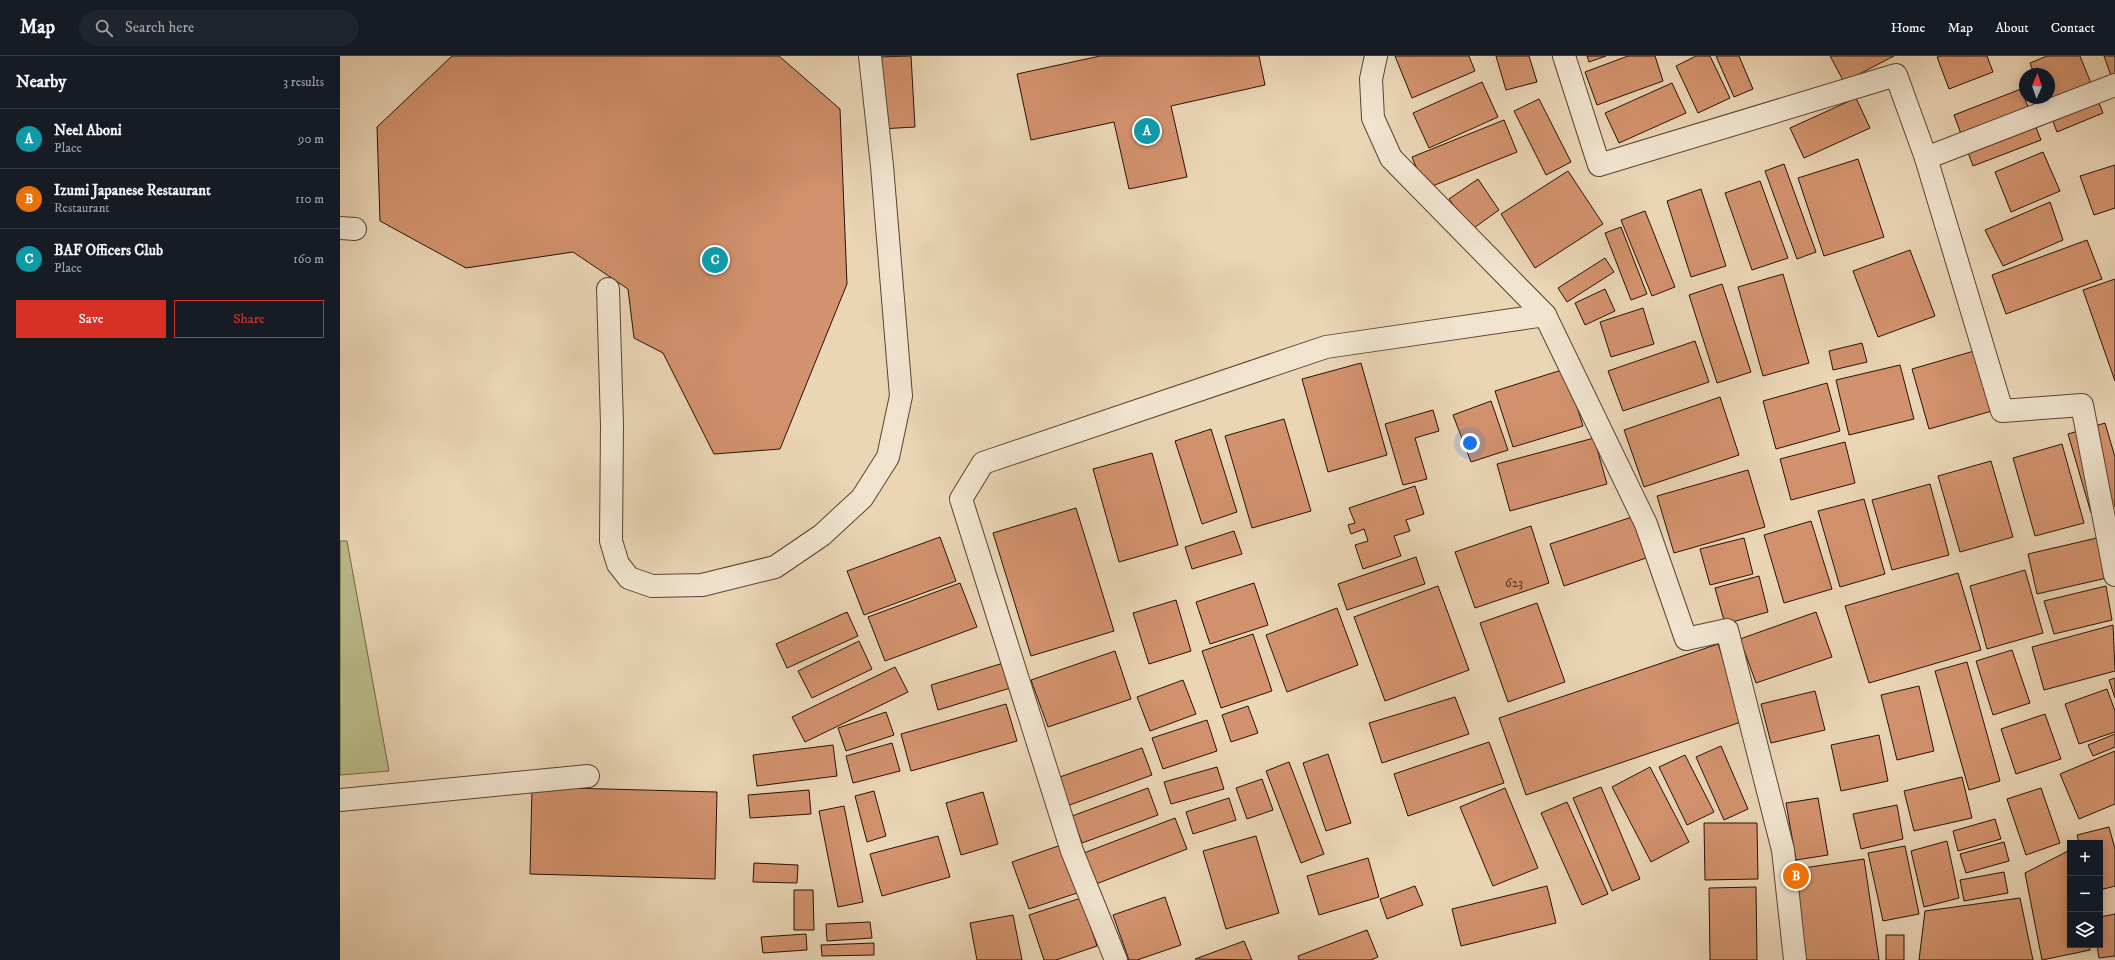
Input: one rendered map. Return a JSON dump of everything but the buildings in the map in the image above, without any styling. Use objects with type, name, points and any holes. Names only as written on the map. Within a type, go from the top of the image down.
[{"type":"street","points":[[608,289],[612,425],[611,542],[618,564],[629,578],[652,586],[702,585],[775,567],[822,535],[862,498],[888,457],[901,396],[882,166],[870,56]]},
{"type":"street","points":[[1376,56],[1371,79],[1373,118],[1391,158],[1545,315],[1646,524],[1686,639],[1727,630],[1783,850],[1795,960]]},
{"type":"street","points":[[1564,56],[1599,165],[1896,75],[1926,158],[2002,411],[2082,405],[2115,575]]},
{"type":"street","points":[[1926,158],[2115,85]]},
{"type":"street","points":[[1116,960],[1072,851],[961,499],[983,463],[1326,347],[1545,315]]},
{"type":"street","points":[[340,800],[588,776]]},
{"type":"green space","points":[[340,541],[347,541],[389,771],[340,775]]},
{"type":"place","name":"Neel Aboni","points":[[1147,131]]},
{"type":"place","name":"BAF Officers Club","points":[[715,260]]},
{"type":"place","name":"Izumi Japanese Restaurant","points":[[1796,876]]}]
